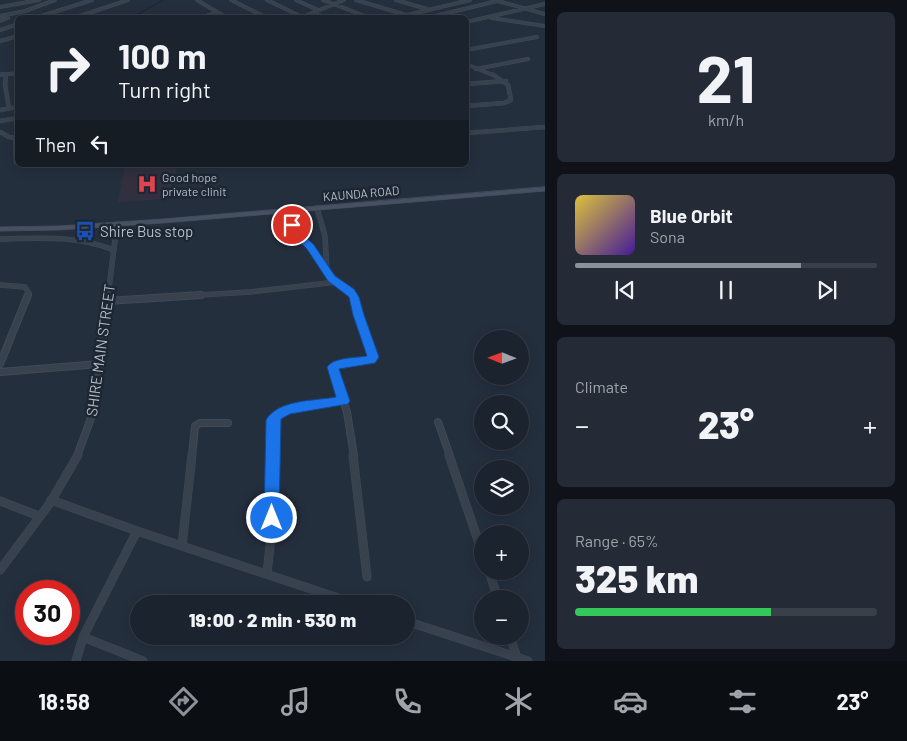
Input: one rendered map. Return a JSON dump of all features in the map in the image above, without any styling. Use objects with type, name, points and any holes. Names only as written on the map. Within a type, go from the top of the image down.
[{"type":"main road","name":"KAUNDA ROAD","points":[[2,229],[117,224],[544,188]]},
{"type":"street","points":[[0,7],[39,0]]},
{"type":"street","points":[[2,16],[25,11],[55,0]]},
{"type":"street","points":[[44,15],[92,0]]},
{"type":"street","points":[[83,15],[128,0]]},
{"type":"street","points":[[197,0],[220,15]]},
{"type":"street","points":[[231,0],[260,15]]},
{"type":"street","points":[[267,0],[297,15]]},
{"type":"street","points":[[296,0],[318,10]]},
{"type":"street","points":[[324,0],[362,15]]},
{"type":"street","points":[[306,15],[344,0]]},
{"type":"street","points":[[356,0],[406,15],[470,0]]},
{"type":"street","points":[[396,0],[429,9]]},
{"type":"street","points":[[450,0],[456,3]]},
{"type":"street","points":[[440,15],[500,0],[523,9],[544,14]]},
{"type":"street","points":[[469,21],[544,4]]},
{"type":"street","points":[[209,15],[216,13]]},
{"type":"street","points":[[312,13],[318,15]]},
{"type":"street","points":[[0,22],[8,18],[2,16]]},
{"type":"street","points":[[488,17],[544,26]]},
{"type":"street","points":[[0,30],[15,25]]},
{"type":"street","points":[[469,49],[538,36]]},
{"type":"street","points":[[0,41],[15,37]]},
{"type":"street","points":[[476,69],[528,59]]},
{"type":"street","points":[[469,66],[506,81],[512,97],[510,101],[504,103],[469,106]]},
{"type":"street","points":[[0,75],[15,74]]},
{"type":"street","points":[[6,75],[5,84],[9,109]]},
{"type":"street","points":[[469,84],[506,81]]},
{"type":"street","points":[[0,110],[15,108]]},
{"type":"street","points":[[0,121],[15,118]]},
{"type":"street","points":[[469,133],[544,127]]},
{"type":"street","points":[[0,132],[15,138]]},
{"type":"street","points":[[317,208],[324,236],[327,272]]},
{"type":"street","points":[[272,212],[292,225],[295,232],[311,247],[327,272],[350,291],[354,297],[358,315],[373,357],[371,360],[333,367],[347,412],[359,492],[367,577]]},
{"type":"street","name":"SHIRE MAIN STREET","points":[[0,570],[51,500],[75,462],[86,436],[94,410],[117,224]]},
{"type":"street","points":[[2,229],[0,239],[76,238],[92,241],[114,250]]},
{"type":"street","points":[[107,301],[250,292],[337,282]]},
{"type":"street","points":[[0,285],[26,287],[29,293],[0,364]]},
{"type":"street","points":[[0,372],[99,364]]},
{"type":"street","points":[[267,574],[272,537],[273,420],[276,415],[288,410],[344,401]]},
{"type":"street","points":[[438,422],[474,528]]},
{"type":"street","points":[[182,546],[195,426],[200,424],[228,423]]},
{"type":"street","points":[[51,500],[137,532],[329,595]]},
{"type":"street","points":[[0,501],[39,516]]},
{"type":"street","points":[[76,661],[83,637],[137,532]]},
{"type":"street","points":[[415,624],[528,661]]},
{"type":"street","points":[[83,637],[144,661]]},
{"type":"street","points":[[513,645],[517,658]]},
{"type":"shaded area","name":"Good hope private clinit","points":[[125,167],[177,167],[168,199],[118,202]]},
{"type":"waterway","points":[[136,15],[163,0]]},
{"type":"place","name":"Good hope private clinit","points":[[147,184]]},
{"type":"place","name":"Shire Bus stop","points":[[85,231]]},
{"type":"route","points":[[272,518],[272,427],[276,415],[288,410],[344,401],[332,368],[336,365],[373,359],[354,297],[350,291],[332,278],[311,247],[295,232],[292,225]]}]
